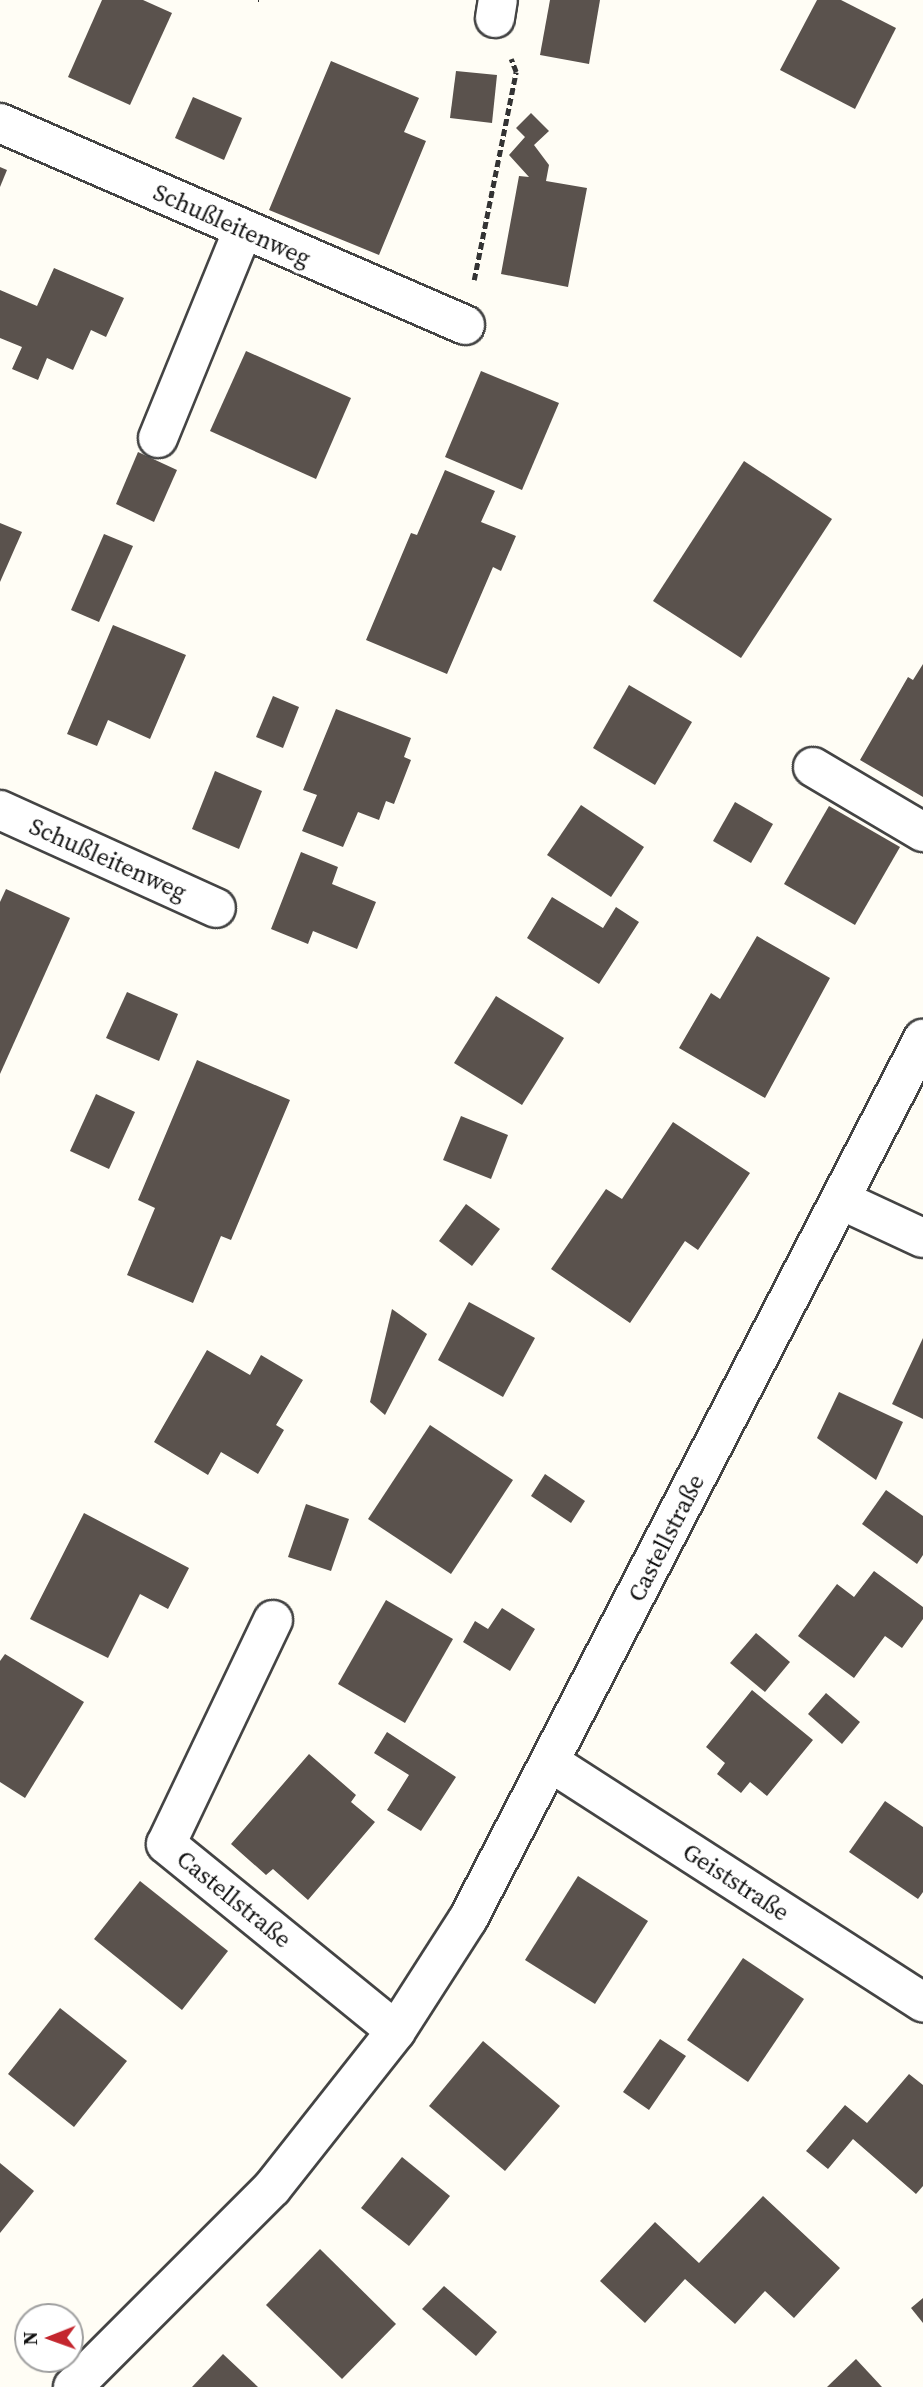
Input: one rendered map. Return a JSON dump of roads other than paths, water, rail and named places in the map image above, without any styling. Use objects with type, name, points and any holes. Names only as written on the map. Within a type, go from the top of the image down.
[{"type":"street","name":"Schußleitenweg","points":[[0,123],[465,325]]},
{"type":"street","points":[[158,438],[243,230]]},
{"type":"street","points":[[813,767],[923,832]]},
{"type":"street","name":"Schußleitenweg","points":[[0,810],[216,908]]},
{"type":"street","name":"Castellstraße","points":[[73,2387],[272,2188],[396,2031],[468,1919],[923,1039]]},
{"type":"street","points":[[841,1200],[923,1238]]},
{"type":"street","name":"Castellstraße","points":[[273,1620],[166,1844],[396,2031]]},
{"type":"street","name":"Geiststraße","points":[[550,1762],[923,2003]]}]
